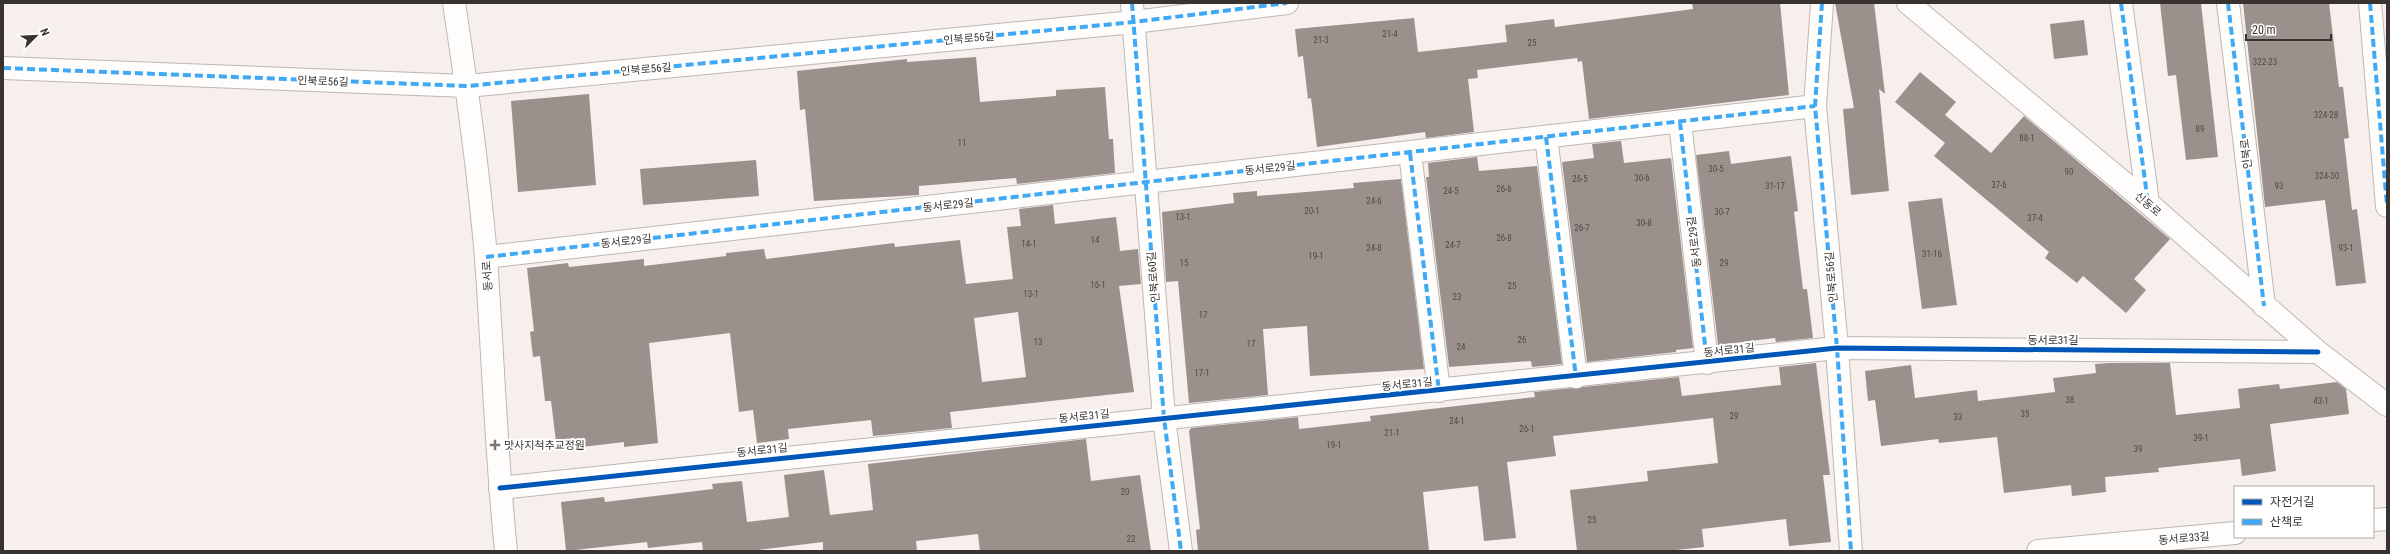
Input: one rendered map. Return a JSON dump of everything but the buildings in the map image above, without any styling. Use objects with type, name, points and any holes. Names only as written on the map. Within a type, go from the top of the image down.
[{"type":"street","name":"동서로","points":[[454,3],[467,86],[486,257],[500,488],[506,551]]},
{"type":"street","name":"인북로56길","points":[[3,68],[467,86],[1133,13],[1287,3]]},
{"type":"street","name":"인북로56길","points":[[1822,3],[1815,106],[1837,348],[1851,551]]},
{"type":"street","name":"신동로","points":[[1908,3],[2148,203],[2318,352],[2387,405]]},
{"type":"street","points":[[2121,3],[2148,203]]},
{"type":"street","name":"인북로","points":[[2228,3],[2264,306]]},
{"type":"street","points":[[2370,3],[2387,206]]},
{"type":"street","name":"인북로60길","points":[[1133,13],[1164,418],[1181,551]]},
{"type":"street","name":"동서로29길","points":[[486,257],[1815,106]]},
{"type":"street","name":"동서로29길","points":[[1680,122],[1708,363]]},
{"type":"street","points":[[1546,137],[1576,377]]},
{"type":"street","points":[[1410,152],[1439,391]]},
{"type":"street","name":"동서로31길","points":[[500,488],[1164,418],[1576,377],[1837,348],[2318,352]]},
{"type":"street","points":[[2374,520],[2387,519]]},
{"type":"street","name":"동서로33길","points":[[2038,551],[2234,533]]},
{"type":"marked path","points":[[1132,3],[1164,418],[1181,551]]},
{"type":"marked path","points":[[3,68],[467,86],[1134,22],[1287,3]]},
{"type":"marked path","points":[[1822,3],[1815,106],[1837,348],[1851,551]]},
{"type":"marked path","points":[[2121,3],[2148,203]]},
{"type":"marked path","points":[[2228,3],[2264,306]]},
{"type":"marked path","points":[[2370,3],[2387,206]]},
{"type":"marked path","points":[[486,257],[1815,106]]},
{"type":"marked path","points":[[1680,122],[1707,363]]},
{"type":"marked path","points":[[1546,137],[1576,377]]},
{"type":"marked path","points":[[1410,153],[1439,391]]},
{"type":"cycle path","points":[[500,488],[1837,348],[2318,352]]},
{"type":"place","name":"맛사지척추교정원","points":[[495,445]]}]
